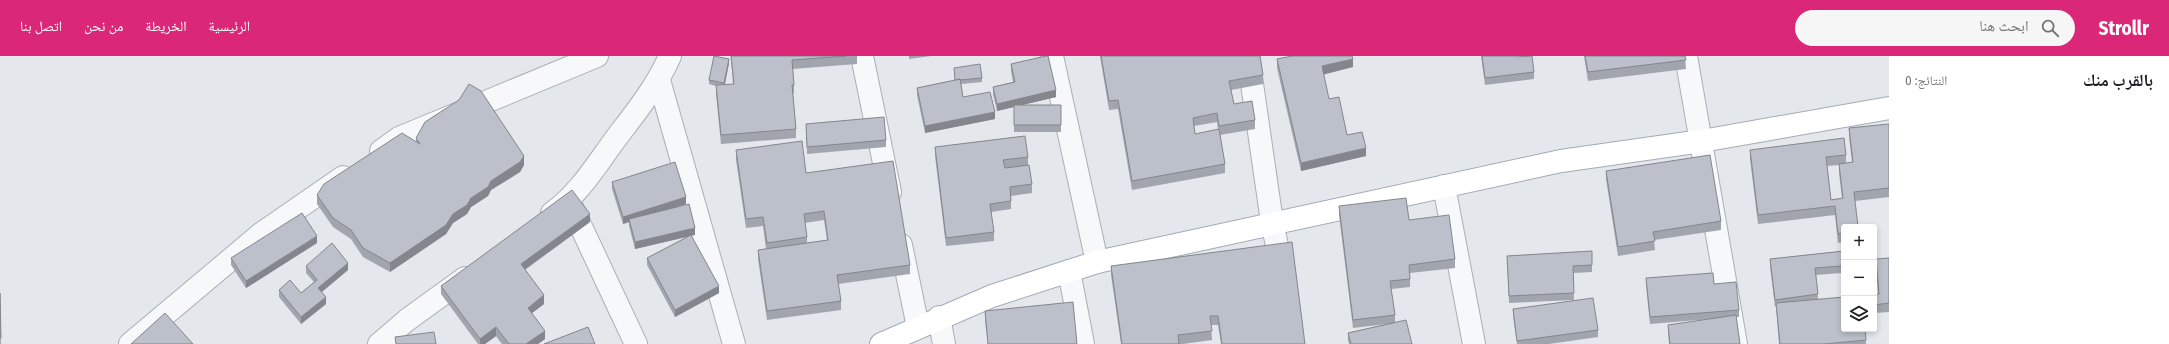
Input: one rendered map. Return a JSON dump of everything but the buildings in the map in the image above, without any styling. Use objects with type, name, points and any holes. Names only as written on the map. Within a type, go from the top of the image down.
[{"type":"main road","points":[[881,344],[939,317],[992,296],[1097,262],[1272,222],[1561,160],[1702,141],[1889,108]]},
{"type":"street","points":[[130,344],[262,233],[399,138],[597,56]]},
{"type":"street","points":[[538,224],[569,201],[659,80],[670,56]]},
{"type":"street","points":[[862,56],[918,327]]},
{"type":"street","points":[[1052,56],[1097,262]]},
{"type":"street","points":[[1248,56],[1272,222],[1286,291]]},
{"type":"street","points":[[1686,56],[1702,141],[1736,344]]},
{"type":"street","points":[[659,80],[734,344]]},
{"type":"street","points":[[1444,186],[1474,344]]},
{"type":"street","points":[[569,201],[636,344]]},
{"type":"street","points":[[379,344],[412,329],[482,265]]},
{"type":"street","points":[[1069,271],[1083,344]]},
{"type":"street","points":[[939,317],[944,344]]},
{"type":"street","points":[[151,326],[166,344]]}]
